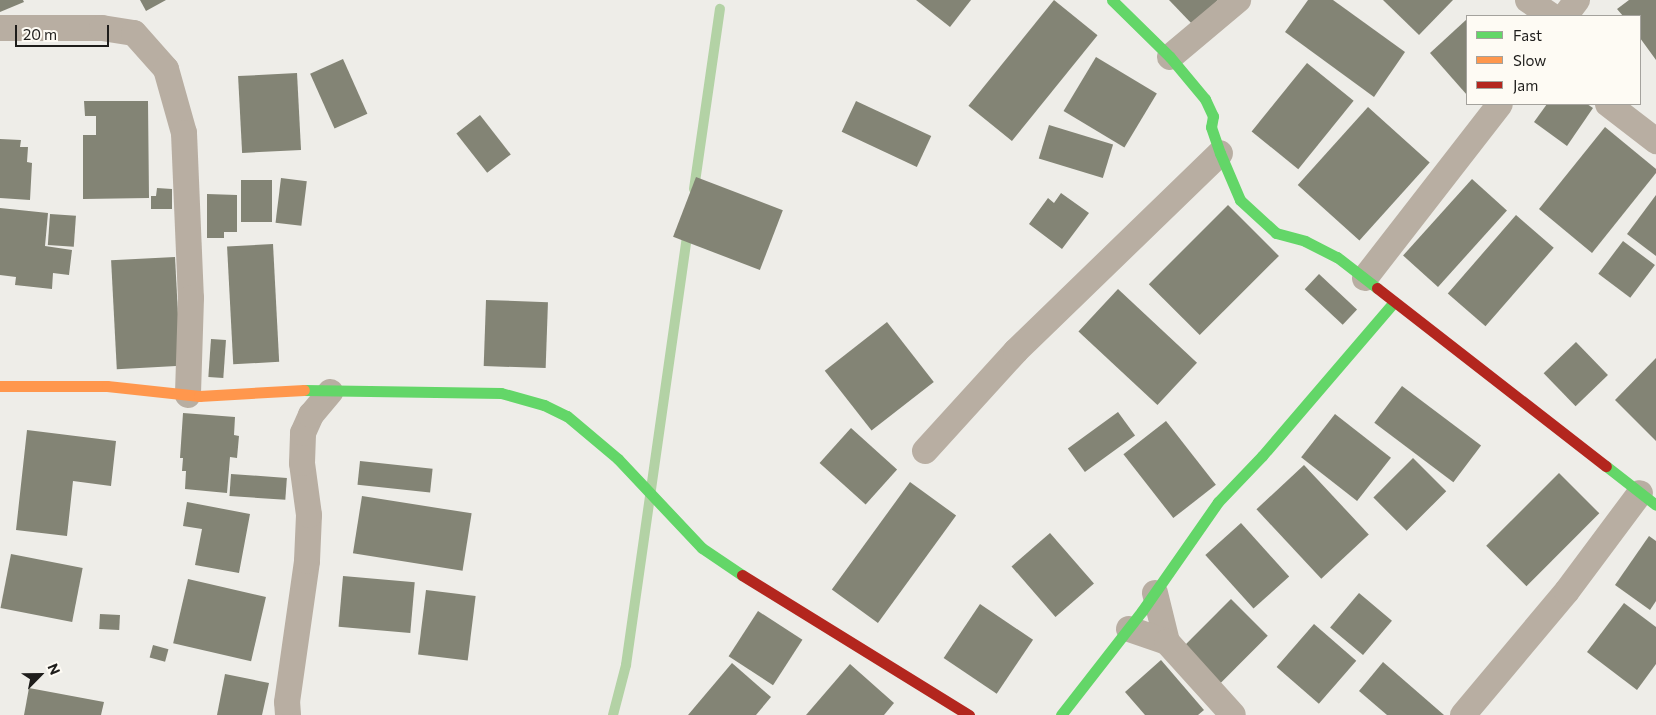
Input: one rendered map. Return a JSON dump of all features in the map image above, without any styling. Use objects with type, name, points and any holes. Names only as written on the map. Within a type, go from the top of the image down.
[{"type":"street","points":[[1112,0],[1170,57],[1206,99],[1213,116],[1211,127],[1240,200],[1276,233],[1305,241],[1329,253],[1365,278],[1648,499],[1567,591],[1463,715]]},
{"type":"street","points":[[1170,57],[1238,0]]},
{"type":"street","points":[[1528,0],[1550,15]]},
{"type":"street","points":[[1566,15],[1577,0]]},
{"type":"street","points":[[0,28],[102,28],[134,33],[166,69],[184,133],[191,298],[188,395]]},
{"type":"street","points":[[1365,278],[1499,105]]},
{"type":"street","points":[[1609,105],[1656,141]]},
{"type":"street","points":[[925,451],[1016,351],[1220,152]]},
{"type":"street","points":[[1061,715],[1129,629],[1218,502],[1262,456],[1394,302]]},
{"type":"street","points":[[0,386],[107,386],[188,395],[282,390],[502,393],[544,405],[566,416],[618,459],[702,548],[782,602],[901,670],[969,715]]},
{"type":"street","points":[[288,715],[287,702],[308,561],[310,515],[302,463],[303,434],[311,415],[330,392]]},
{"type":"street","points":[[1155,593],[1167,642],[1233,715]]},
{"type":"street","points":[[1129,629],[1167,642]]},
{"type":"building","points":[[0,0],[23,0],[24,2],[0,12]]},
{"type":"building","points":[[140,0],[166,0],[146,11]]},
{"type":"building","points":[[916,0],[971,0],[950,27]]},
{"type":"building","points":[[1054,0],[1098,35],[1012,141],[968,106]]},
{"type":"building","points":[[1169,0],[1218,0],[1193,25]]},
{"type":"building","points":[[1308,0],[1333,0],[1405,52],[1374,97],[1285,32]]},
{"type":"building","points":[[1383,0],[1453,0],[1419,35]]},
{"type":"building","points":[[1629,0],[1656,0],[1656,60],[1641,39],[1641,15],[1622,15],[1617,9]]},
{"type":"building","points":[[1466,20],[1466,94],[1430,53]]},
{"type":"building","points":[[1096,57],[1157,94],[1124,148],[1064,111]]},
{"type":"building","points":[[343,59],[367,114],[335,128],[310,74]]},
{"type":"building","points":[[1307,63],[1354,101],[1298,169],[1252,131]]},
{"type":"building","points":[[297,73],[301,150],[242,153],[238,76]]},
{"type":"building","points":[[84,101],[148,101],[149,198],[83,199],[83,135],[96,135],[96,116],[85,116]]},
{"type":"building","points":[[856,101],[931,136],[917,167],[842,132]]},
{"type":"building","points":[[1546,105],[1588,105],[1593,108],[1567,146],[1534,122]]},
{"type":"building","points":[[1368,107],[1430,163],[1359,241],[1298,185]]},
{"type":"building","points":[[480,115],[511,154],[487,173],[456,133]]},
{"type":"building","points":[[1049,125],[1113,145],[1103,178],[1039,158]]},
{"type":"building","points":[[1605,127],[1656,169],[1656,173],[1592,253],[1539,209]]},
{"type":"building","points":[[0,139],[21,140],[20,147],[28,147],[27,162],[32,163],[30,200],[0,198]]},
{"type":"building","points":[[696,177],[783,210],[760,270],[673,237]]},
{"type":"building","points":[[281,178],[307,181],[301,226],[276,223]]},
{"type":"building","points":[[1472,179],[1507,210],[1438,287],[1403,256]]},
{"type":"building","points":[[241,180],[272,180],[272,222],[241,222]]},
{"type":"building","points":[[157,188],[172,189],[172,209],[151,209],[151,196],[156,196]]},
{"type":"building","points":[[1061,193],[1089,213],[1062,249],[1029,224],[1048,198],[1054,203]]},
{"type":"building","points":[[207,194],[237,195],[237,232],[224,232],[224,238],[207,238]]},
{"type":"building","points":[[1656,195],[1656,256],[1627,234]]},
{"type":"building","points":[[1228,205],[1279,256],[1200,335],[1149,284]]},
{"type":"building","points":[[0,208],[48,213],[45,246],[72,250],[69,275],[53,273],[52,289],[15,285],[16,277],[0,275]]},
{"type":"building","points":[[50,214],[76,216],[74,247],[48,245]]},
{"type":"building","points":[[1516,215],[1554,248],[1486,326],[1448,293]]},
{"type":"building","points":[[1623,241],[1655,265],[1630,298],[1598,274]]},
{"type":"building","points":[[273,244],[279,362],[233,364],[227,246]]},
{"type":"building","points":[[175,257],[181,366],[117,369],[111,260]]},
{"type":"building","points":[[1319,274],[1357,309],[1343,325],[1305,289]]},
{"type":"building","points":[[1118,289],[1197,363],[1157,405],[1078,331]]},
{"type":"building","points":[[486,300],[548,302],[546,368],[484,366]]},
{"type":"building","points":[[887,322],[934,382],[872,431],[825,371]]},
{"type":"building","points":[[211,339],[226,340],[223,378],[208,377]]},
{"type":"building","points":[[1576,342],[1608,375],[1576,406],[1544,373]]},
{"type":"building","points":[[1656,358],[1656,441],[1615,400]]},
{"type":"building","points":[[1402,386],[1481,446],[1453,482],[1374,423]]},
{"type":"building","points":[[1118,412],[1135,435],[1085,472],[1068,448]]},
{"type":"building","points":[[183,413],[235,417],[234,435],[239,436],[237,458],[230,457],[227,493],[185,489],[186,471],[182,471],[183,458],[180,458]]},
{"type":"building","points":[[1335,414],[1391,458],[1357,501],[1301,457]]},
{"type":"building","points":[[1166,421],[1216,485],[1173,518],[1123,454]]},
{"type":"building","points":[[851,428],[897,469],[866,504],[820,463]]},
{"type":"building","points":[[27,430],[116,441],[111,486],[73,481],[67,536],[16,530]]},
{"type":"building","points":[[1413,458],[1446,491],[1407,531],[1373,498]]},
{"type":"building","points":[[360,461],[433,469],[430,492],[357,485]]},
{"type":"building","points":[[1304,465],[1369,534],[1321,579],[1256,509]]},
{"type":"building","points":[[1559,473],[1599,513],[1526,586],[1486,546]]},
{"type":"building","points":[[231,474],[287,478],[285,500],[229,496]]},
{"type":"building","points":[[910,482],[956,516],[878,623],[832,590]]},
{"type":"building","points":[[362,496],[472,513],[463,571],[353,553]]},
{"type":"building","points":[[187,502],[250,514],[239,573],[195,565],[202,529],[183,526]]},
{"type":"building","points":[[1241,523],[1289,577],[1254,609],[1205,555]]},
{"type":"building","points":[[1050,533],[1094,584],[1055,617],[1012,566]]},
{"type":"building","points":[[1649,536],[1656,541],[1656,601],[1650,610],[1615,585]]},
{"type":"building","points":[[11,554],[83,568],[72,622],[1,608]]},
{"type":"building","points":[[343,576],[415,582],[410,633],[339,627]]},
{"type":"building","points":[[188,579],[266,597],[251,661],[173,643]]},
{"type":"building","points":[[426,590],[476,596],[468,661],[418,655]]},
{"type":"building","points":[[1359,593],[1392,621],[1363,655],[1330,627]]},
{"type":"building","points":[[1231,599],[1268,636],[1220,683],[1184,646]]},
{"type":"building","points":[[1624,603],[1656,627],[1656,664],[1637,690],[1587,652]]},
{"type":"building","points":[[980,604],[1033,640],[997,694],[944,658]]},
{"type":"building","points":[[758,611],[802,640],[773,685],[729,656]]},
{"type":"building","points":[[100,614],[120,615],[119,630],[99,629]]},
{"type":"building","points":[[1314,624],[1356,661],[1319,704],[1277,667]]},
{"type":"building","points":[[153,645],[168,649],[165,662],[150,658]]},
{"type":"building","points":[[1161,660],[1204,710],[1198,715],[1145,715],[1125,692]]},
{"type":"building","points":[[1383,662],[1444,715],[1387,715],[1359,691]]},
{"type":"building","points":[[732,663],[771,697],[756,715],[688,715]]},
{"type":"building","points":[[850,664],[894,703],[884,715],[806,715]]},
{"type":"building","points":[[225,674],[269,683],[262,715],[217,715]]},
{"type":"building","points":[[29,688],[104,702],[101,715],[24,715]]},
{"type":"waterway","points":[[694,189],[720,9]]},
{"type":"waterway","points":[[613,715],[626,665],[688,230]]},
{"type":"traffic: fast","points":[[1112,0],[1170,57],[1205,99],[1213,116],[1211,127],[1220,153],[1240,200],[1276,233],[1305,241],[1337,257],[1377,288]]},
{"type":"traffic: fast","points":[[1061,715],[1142,611],[1218,502],[1262,456],[1394,302]]},
{"type":"traffic: fast","points":[[304,390],[501,393],[544,405],[567,416],[618,459],[702,548],[742,575]]},
{"type":"traffic: fast","points":[[1606,466],[1656,505]]},
{"type":"traffic: slow","points":[[0,386],[107,386],[199,396],[304,390]]},
{"type":"traffic: jam","points":[[1377,288],[1606,466]]},
{"type":"traffic: jam","points":[[742,575],[969,715]]}]
